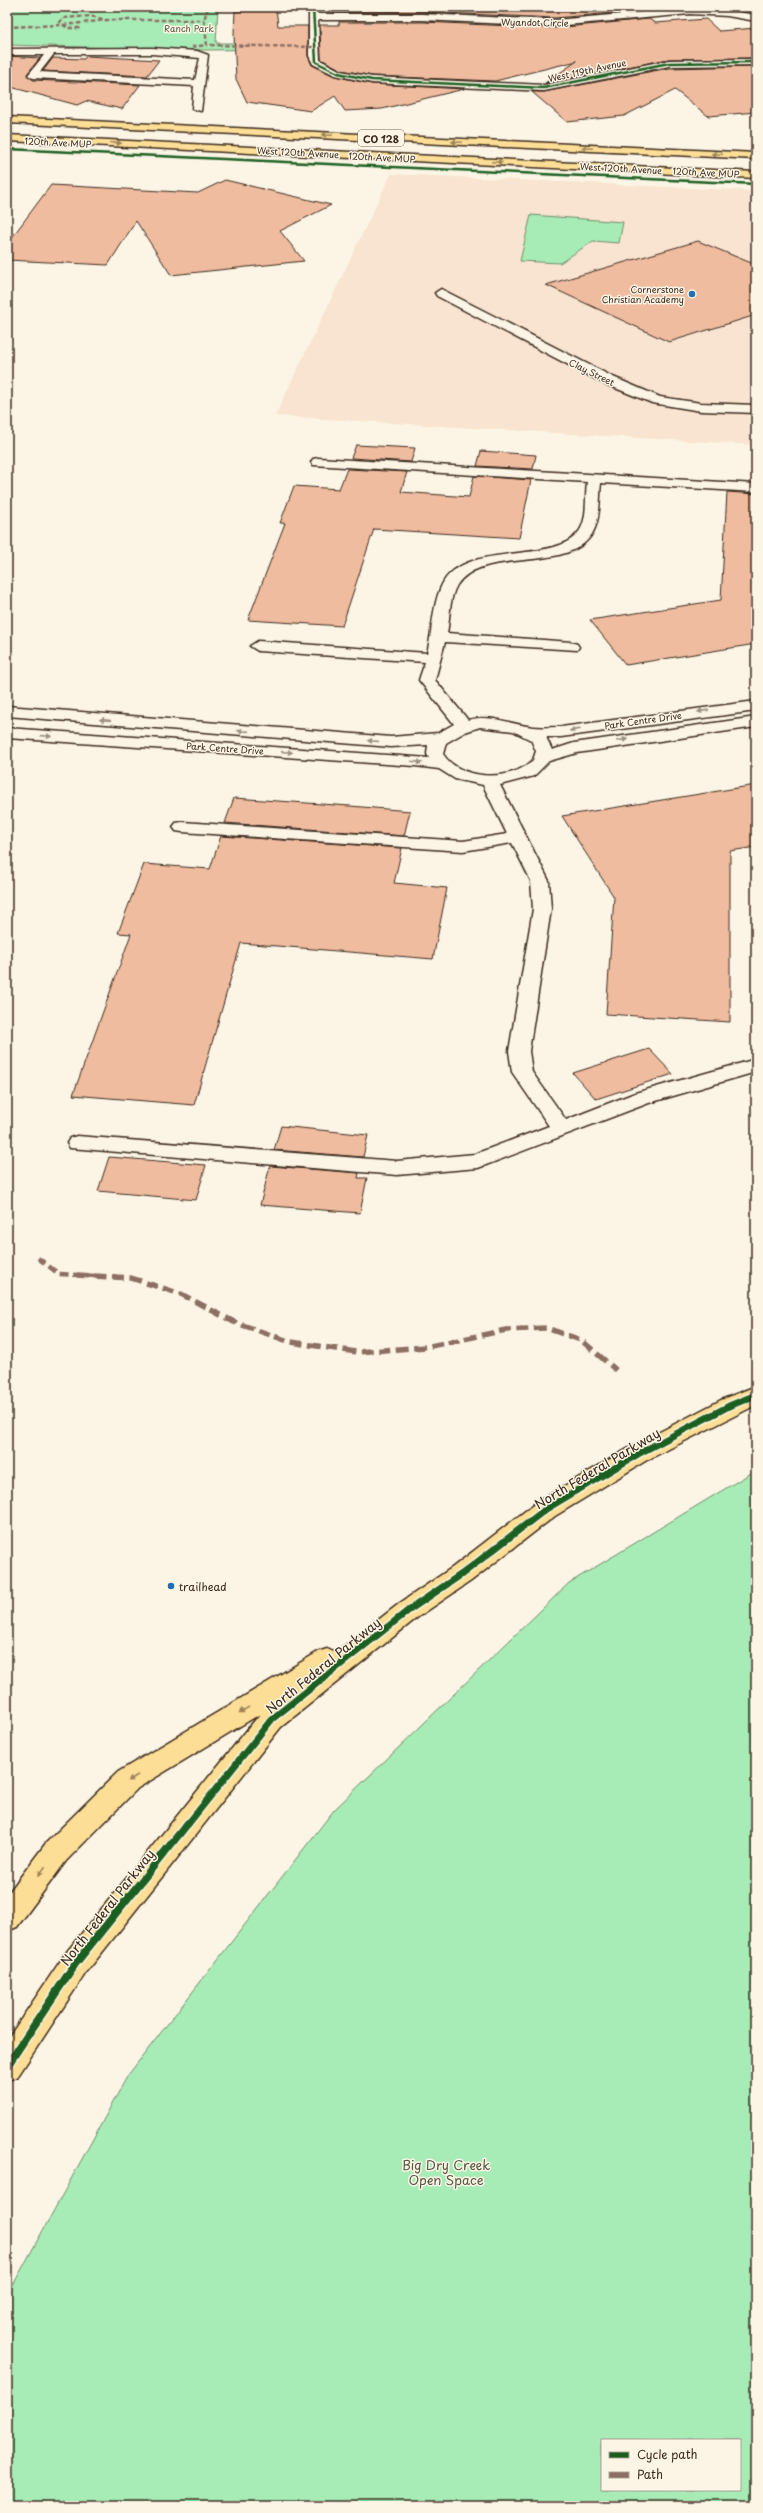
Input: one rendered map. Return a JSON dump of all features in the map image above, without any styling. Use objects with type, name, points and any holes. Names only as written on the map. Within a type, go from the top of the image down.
[{"type":"main road","name":"West 120th Avenue","points":[[7,120],[756,156]]},
{"type":"main road","points":[[7,127],[145,133],[267,132]]},
{"type":"main road","name":"West 120th Avenue","points":[[7,138],[756,175]]},
{"type":"main road","name":"North Federal Parkway","points":[[7,2066],[75,1964],[272,1719],[409,1610],[462,1574],[546,1509],[638,1454],[729,1406],[756,1395]]},
{"type":"main road","points":[[7,1918],[56,1852],[128,1780],[409,1610]]},
{"type":"street","points":[[313,7],[313,17]]},
{"type":"street","name":"Wyandot Circle","points":[[313,17],[422,17],[554,23],[700,11],[756,18]]},
{"type":"street","name":"West 119th Avenue","points":[[313,17],[314,56],[316,62],[324,67],[349,76],[398,82],[544,88],[669,63],[756,62]]},
{"type":"street","points":[[7,48],[51,52]]},
{"type":"street","points":[[7,52],[152,51],[197,54],[205,57],[199,84],[197,110]]},
{"type":"street","points":[[51,52],[33,75],[199,84]]},
{"type":"street","name":"Clay Street","points":[[441,293],[594,373],[657,400],[701,407],[756,409]]},
{"type":"street","points":[[318,462],[756,488]]},
{"type":"street","points":[[463,725],[427,680],[439,637],[450,583],[460,571],[475,564],[565,548],[582,540],[588,529],[594,478]]},
{"type":"street","points":[[439,637],[571,647]]},
{"type":"street","points":[[258,646],[434,658]]},
{"type":"street","name":"Park Centre Drive","points":[[529,732],[562,732],[728,708],[756,706]]},
{"type":"street","name":"Park Centre Drive","points":[[7,711],[391,742],[420,741],[440,738]]},
{"type":"street","points":[[444,766],[437,756],[435,747],[440,738],[450,730],[463,725],[498,722],[529,732],[539,740],[544,749],[543,758]]},
{"type":"street","name":"Park Centre Drive","points":[[7,733],[415,761],[444,766],[466,776],[489,780],[524,774],[536,767],[543,758],[574,748],[724,725],[756,722]]},
{"type":"street","points":[[489,780],[540,881],[542,908],[519,1051],[522,1072],[562,1130]]},
{"type":"street","points":[[182,827],[463,846],[519,837]]},
{"type":"street","points":[[77,1143],[397,1168],[478,1161],[642,1098],[756,1065]]},
{"type":"shaded area","points":[[391,174],[756,191],[756,445],[275,416]]},
{"type":"green space","name":"Ranch Park","points":[[7,7],[218,7],[216,43],[296,43],[296,49],[206,50],[7,45]]},
{"type":"green space","points":[[531,215],[623,222],[619,243],[593,241],[560,263],[520,261]]},
{"type":"green space","name":"Big Dry Creek Open Space","points":[[756,1470],[756,2506],[7,2506],[7,2296],[128,2075],[334,1810],[569,1583]]},
{"type":"building","points":[[245,7],[276,7],[278,26],[308,26],[308,56],[312,65],[334,76],[372,84],[464,89],[382,109],[345,111],[335,96],[311,111],[247,102],[236,79],[234,34],[235,11],[246,11]]},
{"type":"building","points":[[338,7],[629,7],[636,11],[555,18],[422,12],[338,12]]},
{"type":"building","points":[[649,19],[655,23],[706,19],[719,31],[756,28],[756,58],[669,59],[545,83],[577,61],[495,81],[372,76],[342,70],[321,59],[320,25],[339,25],[339,22],[422,22],[555,28]]},
{"type":"building","points":[[7,56],[40,58],[27,74],[33,80],[140,85],[122,109],[86,101],[77,105],[7,86]]},
{"type":"building","points":[[87,56],[159,60],[147,76],[43,71],[53,58],[84,59]]},
{"type":"building","points":[[756,66],[756,112],[708,116],[675,90],[624,116],[567,122],[532,92],[544,92],[669,68]]},
{"type":"building","points":[[225,180],[331,205],[280,231],[304,261],[171,275],[136,221],[108,265],[7,260],[7,244],[51,185],[198,193]]},
{"type":"building","name":"Cornerstone Christian Academy","points":[[698,241],[756,265],[756,315],[669,342],[546,285]]},
{"type":"building","points":[[356,445],[415,448],[411,462],[351,458]]},
{"type":"building","points":[[481,451],[536,455],[533,469],[477,466]]},
{"type":"building","points":[[347,469],[407,472],[401,492],[469,497],[474,476],[531,480],[519,538],[374,529],[342,626],[248,620],[285,523],[280,523],[294,486],[339,489]]},
{"type":"building","points":[[727,492],[756,494],[756,644],[626,665],[590,620],[721,600]]},
{"type":"building","points":[[756,785],[756,847],[730,851],[730,1022],[606,1014],[614,897],[562,816]]},
{"type":"building","points":[[234,798],[410,811],[404,836],[225,823]]},
{"type":"building","points":[[221,836],[402,848],[394,883],[447,888],[433,959],[241,943],[194,1105],[73,1095],[131,934],[118,933],[144,864],[210,869]]},
{"type":"building","points":[[649,1049],[673,1074],[596,1099],[573,1073]]},
{"type":"building","points":[[281,1126],[368,1135],[363,1157],[274,1150]]},
{"type":"building","points":[[109,1157],[206,1165],[196,1200],[98,1191]]},
{"type":"building","points":[[270,1166],[359,1173],[358,1178],[367,1178],[360,1213],[260,1205]]},
{"type":"marked path","points":[[208,7],[204,20],[207,45],[314,47]]},
{"type":"marked path","points":[[80,28],[67,28],[60,22],[63,18],[74,16],[96,16],[106,20]]},
{"type":"marked path","points":[[7,27],[62,25],[108,20],[204,20]]},
{"type":"marked path","points":[[192,47],[207,45]]},
{"type":"marked path","points":[[38,1258],[59,1274],[131,1278],[181,1294],[234,1322],[291,1342],[356,1352],[426,1347],[506,1330],[546,1328],[581,1340],[616,1370]]},
{"type":"cycle path","points":[[313,7],[314,56],[316,62],[338,73],[372,80],[544,88],[669,63],[756,62]]},
{"type":"cycle path","name":"120th Ave MUP","points":[[7,149],[756,184]]},
{"type":"cycle path","points":[[7,2066],[75,1964],[272,1719],[409,1610],[462,1574],[546,1509],[638,1454],[729,1406],[756,1395]]},
{"type":"place","name":"Cornerstone Christian Academy","points":[[692,294]]},
{"type":"place","name":"trailhead","points":[[171,1586]]}]
